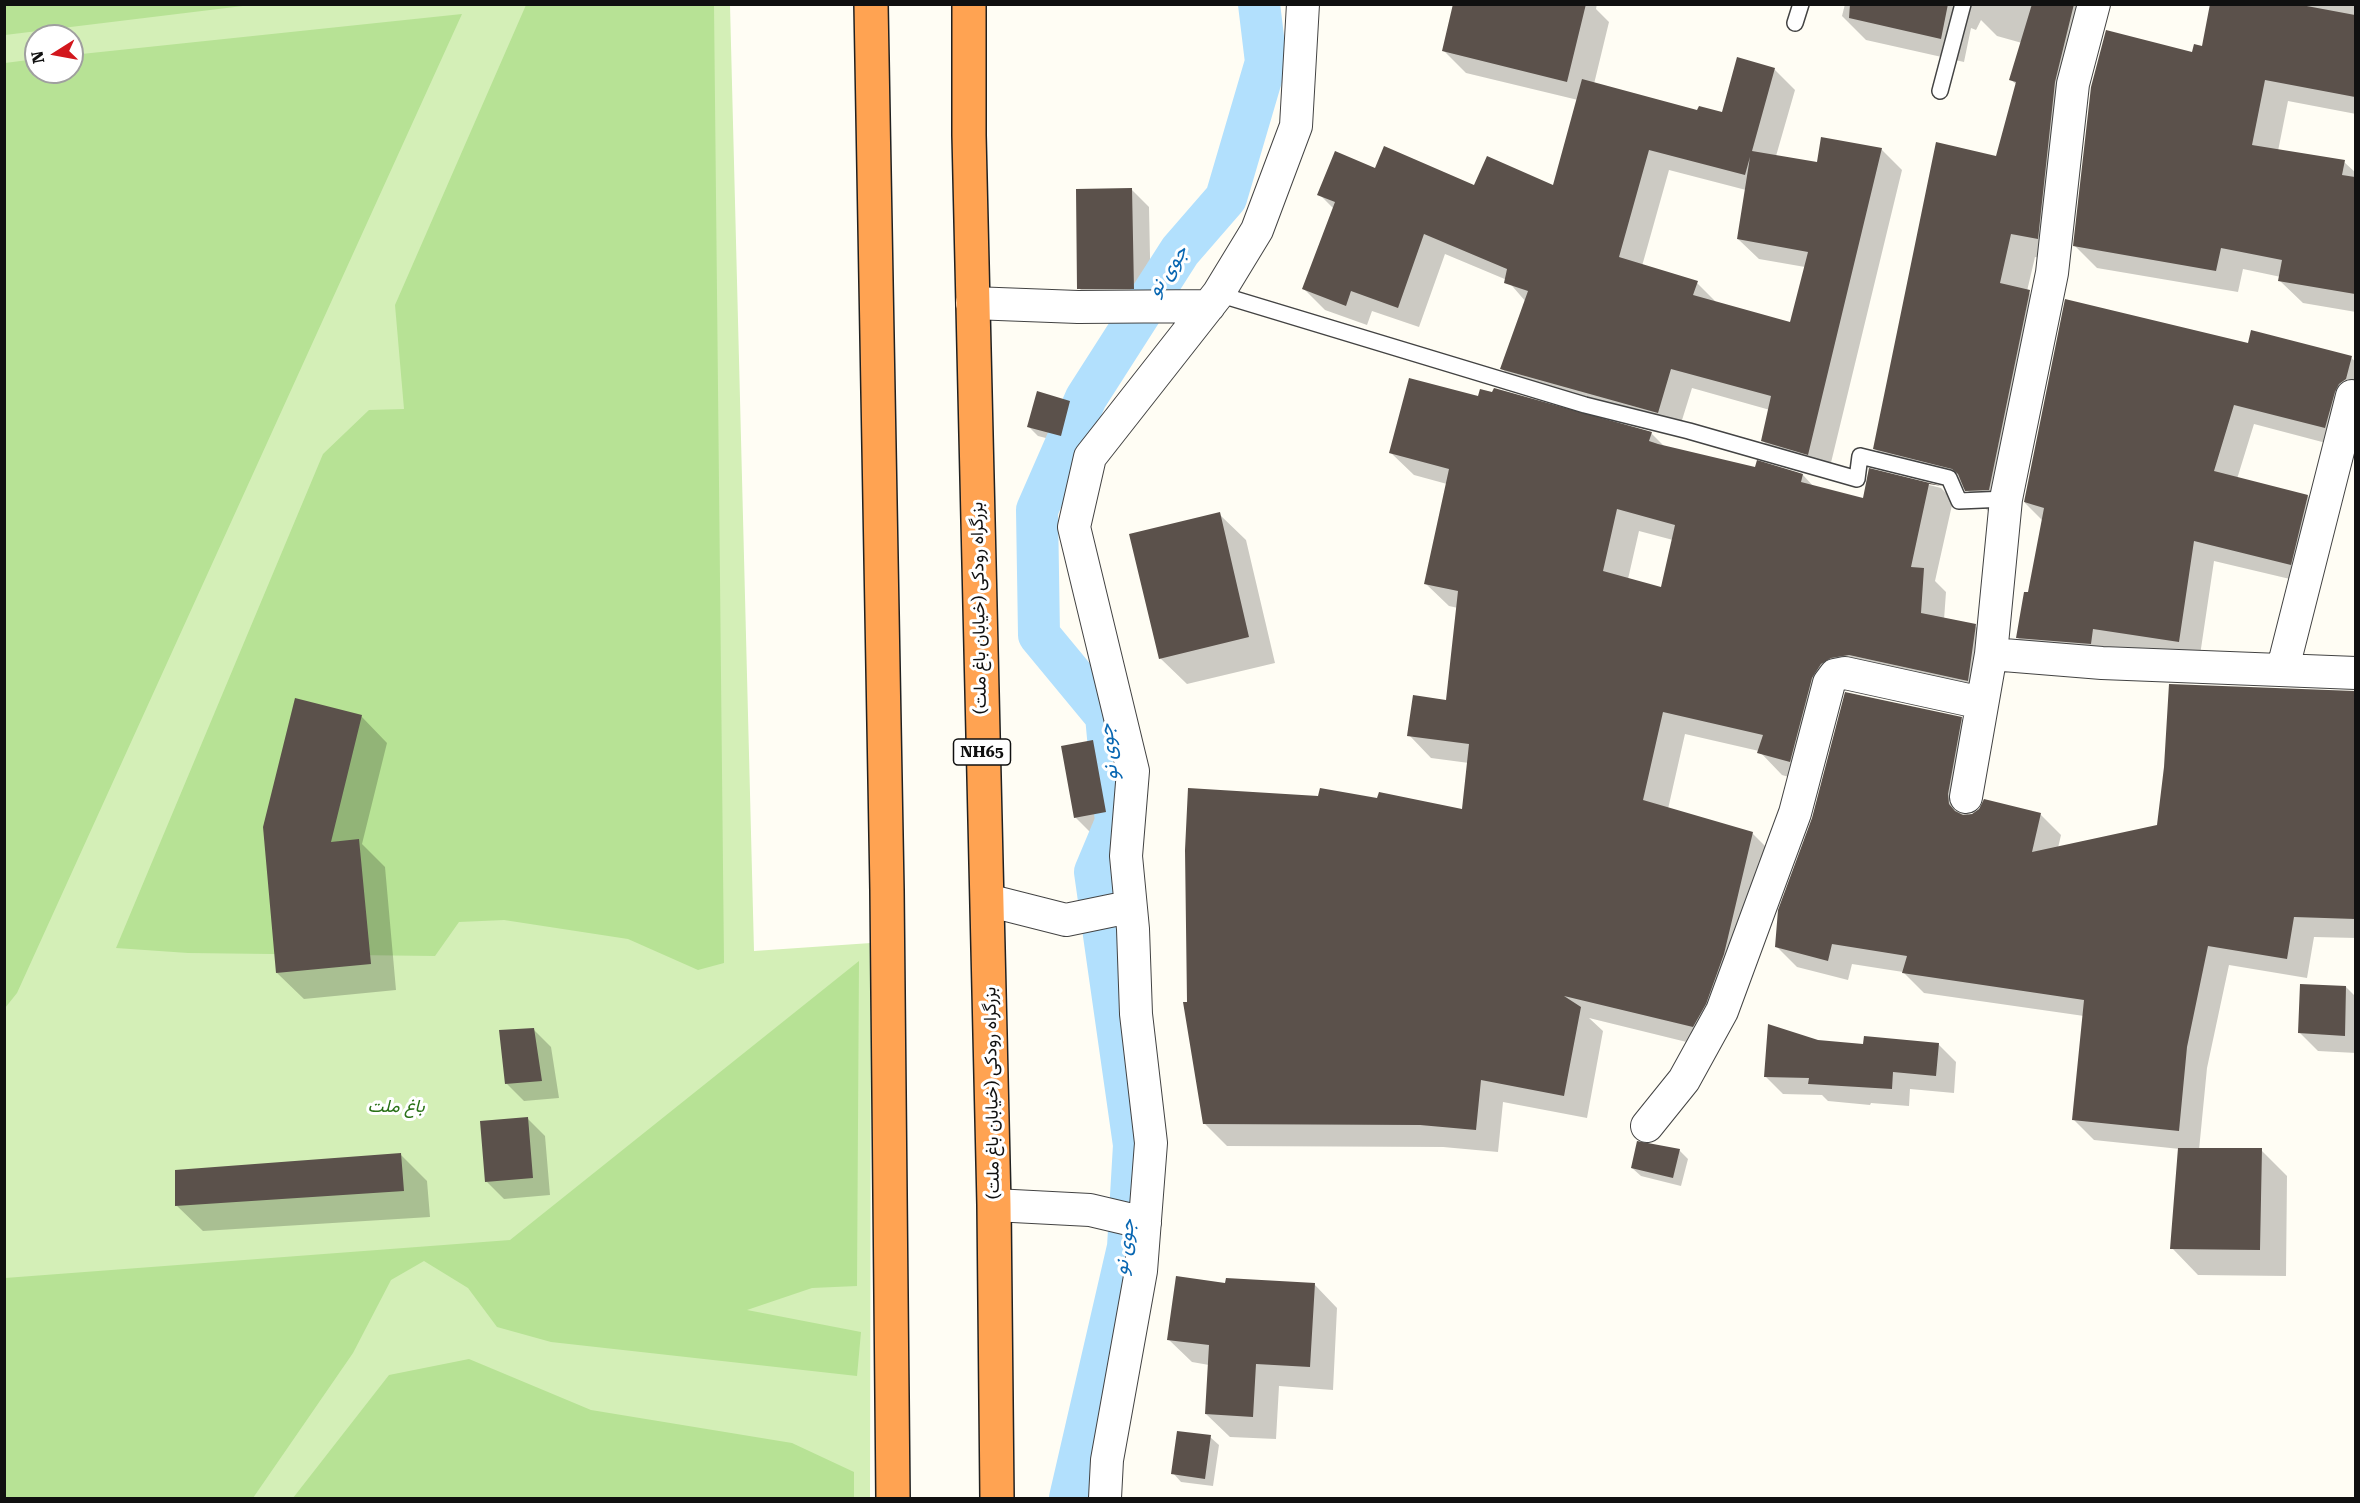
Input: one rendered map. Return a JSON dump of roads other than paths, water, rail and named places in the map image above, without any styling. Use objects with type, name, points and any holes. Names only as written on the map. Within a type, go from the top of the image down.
[{"type":"highway","points":[[871,4],[887,878],[893,1498]]},
{"type":"highway","name":"بزرگراه رودکی (خیابان باغ ملت)","points":[[969,4],[972,303],[994,1205],[997,1498]]},
{"type":"street","points":[[1105,1498],[1107,1460],[1141,1271],[1141,1222],[1151,1143],[1136,1014],[1133,929],[1118,910],[1126,856],[1133,771],[1074,526],[1090,457],[1214,300],[1257,230],[1296,126],[1303,4]]},
{"type":"street","points":[[1966,797],[1991,654],[2006,499],[2052,273],[2073,84],[2094,4]]},
{"type":"street","points":[[972,303],[1078,307],[1166,307],[1214,300]]},
{"type":"street","points":[[2283,668],[2352,396]]},
{"type":"street","points":[[1991,654],[2102,663],[2283,668],[2355,673]]},
{"type":"street","points":[[1647,1126],[1684,1080],[1722,1011],[1795,813],[1829,683],[1835,675],[1845,673],[1983,703]]},
{"type":"street","points":[[987,900],[1066,920],[1118,910]]},
{"type":"street","points":[[994,1205],[1090,1210],[1141,1222]]},
{"type":"lane","points":[[1795,22],[1801,4]]},
{"type":"lane","points":[[1941,91],[1963,4]]},
{"type":"lane","points":[[1214,300],[1857,479],[1860,456],[1949,478],[1959,501],[2006,499]]},
{"type":"waterway","name":"جوی نو","points":[[1070,1498],[1128,1247],[1134,1145],[1095,872],[1116,822],[1106,716],[1039,635],[1037,510],[1086,398],[1180,251],[1226,198],[1266,62],[1259,4]]},
{"type":"park label","name":"باغ ملت","points":[[396,1107]]}]
